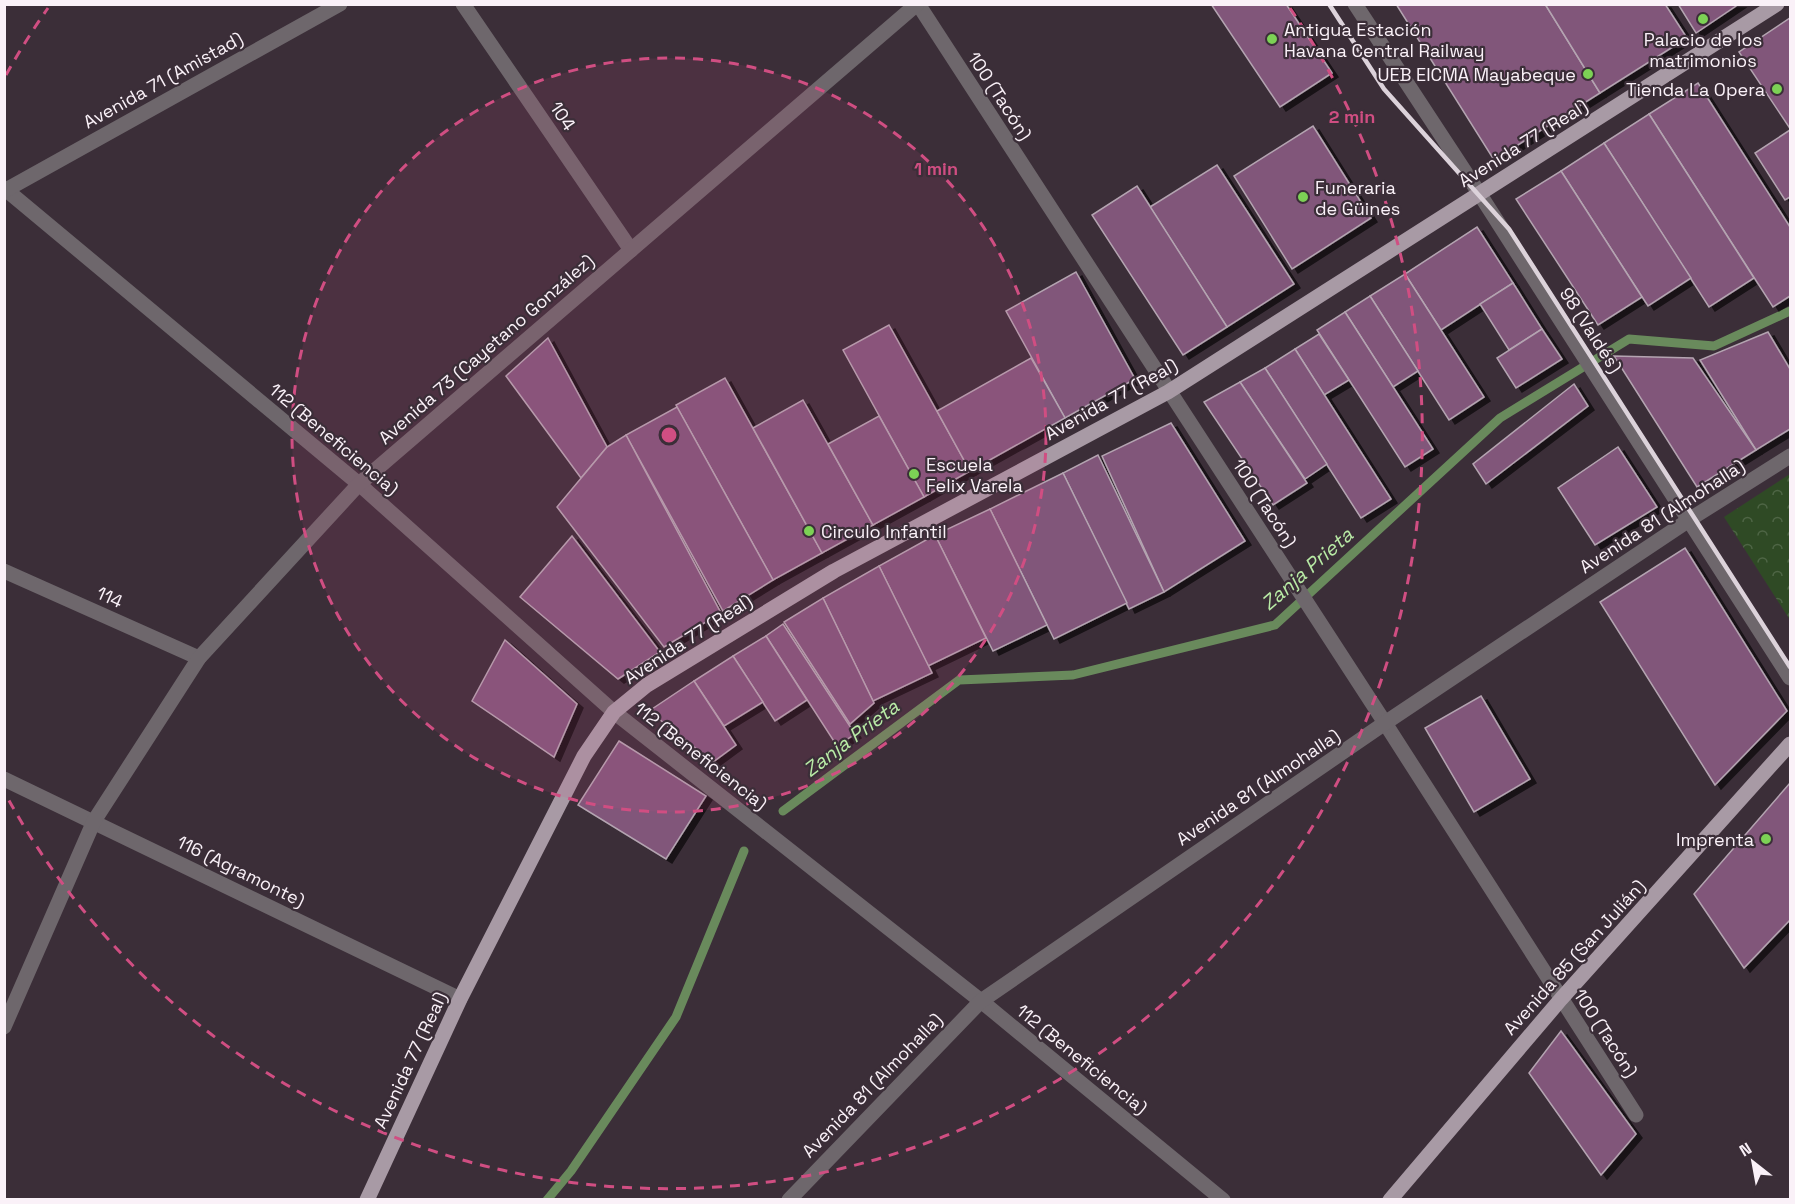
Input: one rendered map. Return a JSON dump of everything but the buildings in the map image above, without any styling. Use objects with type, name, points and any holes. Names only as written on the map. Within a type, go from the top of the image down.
[{"type":"main road","name":"Avenida 77 (Real)","points":[[367,1200],[460,999],[584,756],[614,712],[647,685],[834,571],[1168,392],[1777,4]]},
{"type":"main road","name":"Avenida 85 (San Julián)","points":[[1390,1200],[1561,999],[1791,744]]},
{"type":"street","name":"Avenida 71 (Amistad)","points":[[5,189],[340,4]]},
{"type":"street","name":"104","points":[[463,4],[632,250]]},
{"type":"street","name":"Avenida 73 (Cayetano González)","points":[[4,1027],[11,997],[94,821],[199,658],[359,484],[918,4]]},
{"type":"street","name":"100 (Tacón)","points":[[918,4],[1168,392],[1309,604],[1636,1115]]},
{"type":"street","name":"98 (Valdés)","points":[[1355,4],[1791,678]]},
{"type":"street","name":"112 (Beneficiencia)","points":[[5,189],[359,484],[614,712],[981,1001],[1223,1200]]},
{"type":"street","name":"Avenida 81 (Almohalla)","points":[[789,1200],[981,1001],[1385,723],[1690,520],[1791,456]]},
{"type":"street","name":"114","points":[[4,572],[199,658]]},
{"type":"street","name":"116 (Agramonte)","points":[[4,779],[460,999]]},
{"type":"green space","points":[[1790,474],[1790,620],[1724,517]]},
{"type":"waterway","name":"Zanja Prieta","points":[[783,811],[959,680],[1073,675],[1275,625],[1500,418],[1629,339],[1714,346],[1790,311]]},
{"type":"waterway","name":"Zanja Prieta","points":[[547,1200],[571,1171],[676,1017],[744,851]]},
{"type":"railway","points":[[1329,4],[1384,89],[1509,229],[1790,667]]},
{"type":"place","name":"Palacio de los matrimonios","points":[[1703,19]]},
{"type":"place","name":"Antigua Estación Havana Central Railway","points":[[1272,39]]},
{"type":"place","name":"UEB EICMA Mayabeque","points":[[1588,74]]},
{"type":"place","name":"Tienda La Opera","points":[[1777,89]]},
{"type":"place","name":"Funeraria de Güines","points":[[1303,197]]},
{"type":"place","name":"Escuela Felix Varela","points":[[914,474]]},
{"type":"place","name":"Circulo Infantil","points":[[809,531]]},
{"type":"place","name":"Imprenta","points":[[1766,839]]}]
